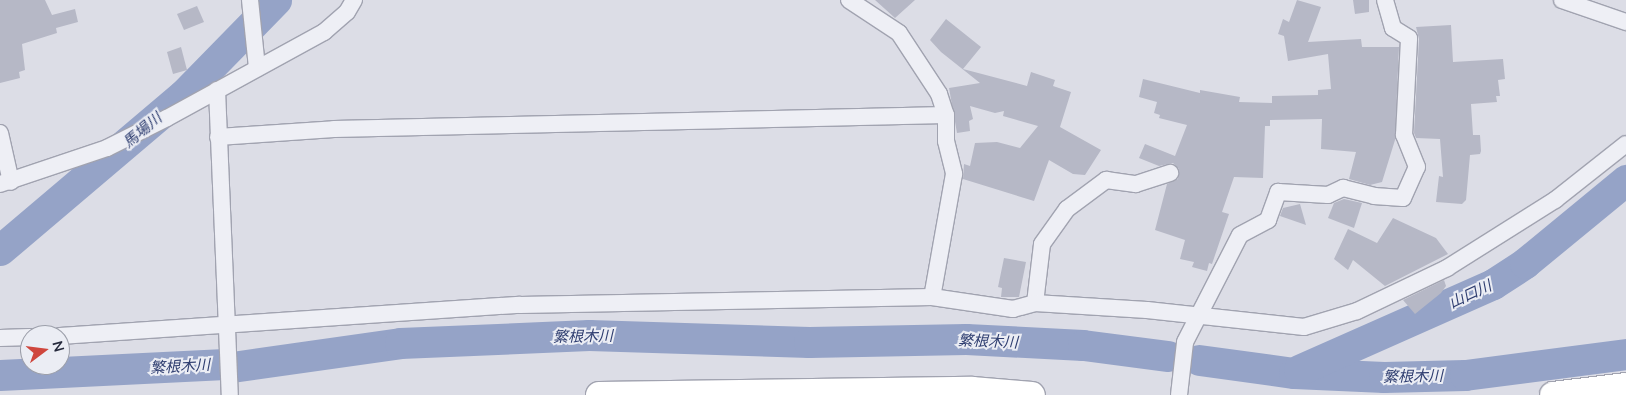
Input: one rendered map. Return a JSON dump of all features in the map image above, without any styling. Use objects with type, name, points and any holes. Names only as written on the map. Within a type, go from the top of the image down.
[{"type":"main road","points":[[1553,395],[1626,386]]},
{"type":"main road","points":[[599,395],[972,390],[1032,395]]},
{"type":"street","points":[[250,0],[258,68]]},
{"type":"street","points":[[0,133],[5,183],[107,148],[324,32],[347,12],[354,0]]},
{"type":"street","points":[[849,0],[899,33],[939,94],[946,115],[946,141],[954,174],[932,297]]},
{"type":"street","points":[[1179,395],[1185,342],[1240,236],[1268,220],[1278,192],[1328,195],[1343,188],[1374,196],[1403,198],[1417,167],[1404,135],[1409,38],[1393,28],[1385,0]]},
{"type":"street","points":[[1562,0],[1626,22]]},
{"type":"street","points":[[217,90],[225,326],[230,394]]},
{"type":"street","points":[[218,137],[334,129],[946,115]]},
{"type":"street","points":[[70,335],[520,305],[932,297],[1013,309],[1035,303],[1198,316],[1304,327],[1358,311],[1447,268],[1555,200],[1626,144]]},
{"type":"street","points":[[1035,303],[1042,244],[1067,209],[1106,180],[1136,184],[1170,173]]},
{"type":"street","points":[[0,338],[20,337]]},
{"type":"building","points":[[0,0],[45,0],[52,15],[75,9],[78,22],[56,28],[57,33],[22,44],[25,70],[19,72],[20,78],[0,83]]},
{"type":"building","points":[[875,0],[915,0],[895,18]]},
{"type":"building","points":[[1297,0],[1321,7],[1308,42],[1361,39],[1362,47],[1399,47],[1395,140],[1382,182],[1370,185],[1349,179],[1356,152],[1321,149],[1322,119],[1270,120],[1270,126],[1265,126],[1263,178],[1234,177],[1222,212],[1229,214],[1212,264],[1209,263],[1207,271],[1192,267],[1194,262],[1180,259],[1185,240],[1155,230],[1167,184],[1178,179],[1179,169],[1173,163],[1159,166],[1139,158],[1145,144],[1175,156],[1187,125],[1159,118],[1160,115],[1154,113],[1157,102],[1139,97],[1143,79],[1200,93],[1200,90],[1240,97],[1239,102],[1272,103],[1272,96],[1318,95],[1318,90],[1331,89],[1328,54],[1288,61],[1284,36],[1278,34],[1283,19],[1289,22]]},
{"type":"building","points":[[1353,0],[1369,0],[1369,12],[1355,14]]},
{"type":"building","points":[[197,6],[204,22],[184,30],[177,14]]},
{"type":"building","points":[[946,19],[981,47],[963,69],[1027,86],[1031,72],[1055,80],[1053,86],[1071,92],[1060,127],[1101,150],[1085,175],[1073,174],[1049,160],[1034,201],[963,179],[964,164],[970,166],[975,143],[997,142],[1020,148],[1038,126],[1003,116],[1004,111],[995,113],[970,106],[973,119],[969,121],[970,131],[957,133],[949,88],[980,83],[941,52],[930,40]]},
{"type":"building","points":[[1451,25],[1453,62],[1503,59],[1505,79],[1498,80],[1500,96],[1496,96],[1497,102],[1471,104],[1473,135],[1480,135],[1481,151],[1480,154],[1470,155],[1466,200],[1462,204],[1436,202],[1439,176],[1443,177],[1440,139],[1416,138],[1414,133],[1419,39],[1416,27]]},
{"type":"building","points":[[181,47],[187,70],[173,74],[167,52]]},
{"type":"building","points":[[1344,199],[1362,203],[1354,228],[1328,218],[1334,203]]},
{"type":"building","points":[[1300,204],[1306,225],[1280,216],[1283,208]]},
{"type":"building","points":[[1393,218],[1436,238],[1448,254],[1385,286],[1353,260],[1348,270],[1334,259],[1348,229],[1377,243]]},
{"type":"building","points":[[1004,258],[1026,262],[1019,297],[1001,297],[1002,288],[998,287]]},
{"type":"building","points":[[1444,280],[1446,286],[1441,293],[1415,314],[1403,300]]},
{"type":"waterway","name":"馬場川","points":[[0,250],[183,95],[276,0]]},
{"type":"waterway","name":"山口川","points":[[1299,370],[1493,284],[1525,263],[1626,180]]},
{"type":"waterway","name":"繁根木川","points":[[0,375],[225,364],[232,367],[400,343],[589,335],[809,342],[966,339],[1083,345],[1168,356]]},
{"type":"waterway","name":"繁根木川","points":[[1199,360],[1294,373],[1384,377],[1465,375],[1626,354]]}]
